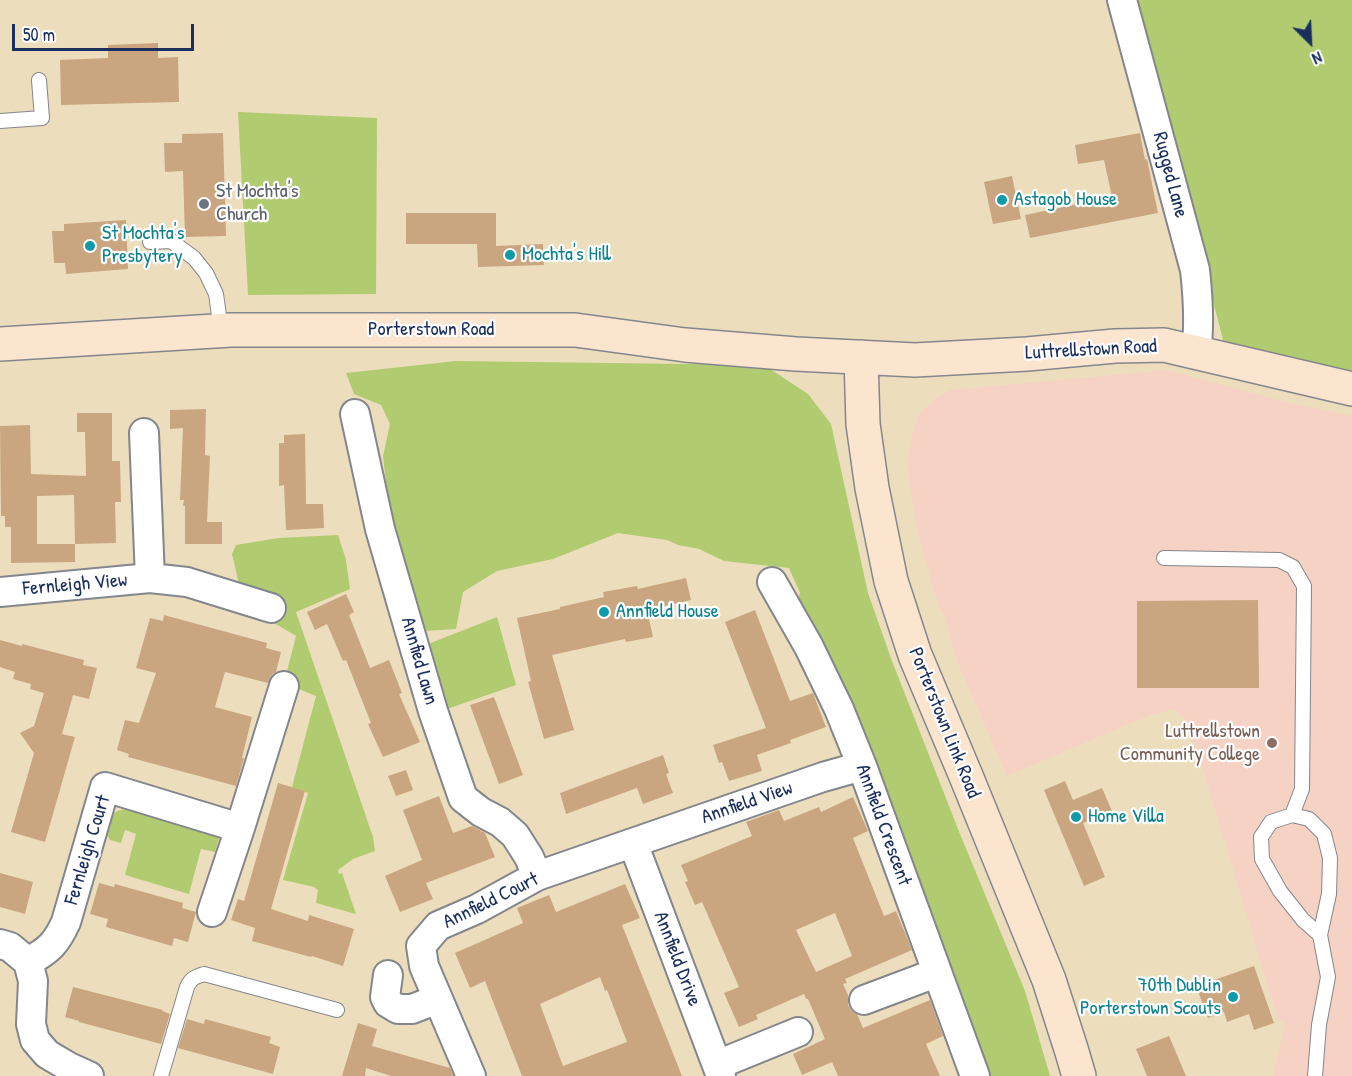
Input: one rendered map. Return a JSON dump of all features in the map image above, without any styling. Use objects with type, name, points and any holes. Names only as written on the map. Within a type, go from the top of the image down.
[{"type":"street","name":"Rugged Lane","points":[[1122,0],[1195,270],[1198,298],[1196,352]]},
{"type":"street","name":"Porterstown Road","points":[[0,344],[226,330],[575,330],[685,345],[861,357]]},
{"type":"street","name":"Luttrellstown Road","points":[[861,357],[915,360],[1027,354],[1115,346],[1164,345],[1352,389]]},
{"type":"street","name":"Porterstown Link Road","points":[[861,357],[863,424],[872,488],[891,581],[915,655],[1049,981],[1078,1076]]},
{"type":"street","name":"Annfied Lawn","points":[[355,414],[383,539],[433,711],[463,798],[481,812],[500,822],[515,835],[530,857],[537,876]]},
{"type":"street","name":"Fernleigh View","points":[[144,433],[150,578]]},
{"type":"street","name":"Fernleigh View","points":[[0,592],[150,578],[187,582],[271,608]]},
{"type":"street","name":"Annfield Crescent","points":[[772,582],[809,647],[839,709],[975,1076]]},
{"type":"street","points":[[212,912],[284,686]]},
{"type":"street","name":"Annfield View","points":[[633,843],[861,766]]},
{"type":"street","name":"Fernleigh Court","points":[[28,962],[56,942],[66,922],[105,787],[240,828]]},
{"type":"street","name":"Annfield Court","points":[[471,1076],[424,966],[421,946],[438,926],[477,909],[537,876],[633,843]]},
{"type":"street","name":"Annfield Drive","points":[[633,843],[719,1070]]},
{"type":"street","points":[[0,944],[10,947],[28,962],[33,981],[34,1040],[47,1054],[88,1076]]},
{"type":"street","points":[[864,1000],[936,973]]},
{"type":"street","points":[[388,975],[385,997],[388,1003],[398,1009],[412,1009],[438,999]]},
{"type":"street","points":[[719,1070],[798,1032]]},
{"type":"lane","points":[[0,121],[42,118],[39,80]]},
{"type":"lane","points":[[150,242],[171,241],[194,258],[206,273],[216,294],[226,330]]},
{"type":"lane","points":[[1164,558],[1279,560],[1293,567],[1304,586],[1302,789],[1293,814]]},
{"type":"lane","points":[[1315,1076],[1319,1025],[1328,977],[1320,935],[1329,894],[1330,858],[1324,834],[1309,819],[1293,814],[1271,822],[1261,837],[1262,859],[1280,891],[1303,920],[1320,935]]},
{"type":"lane","points":[[161,1076],[187,987],[194,977],[204,974],[337,1010]]},
{"type":"shaded area","name":"Luttrellstown Community College","points":[[1167,370],[1286,402],[1352,416],[1352,1076],[1273,1076],[1285,1024],[1278,1020],[1204,772],[1182,715],[1174,709],[1150,715],[1007,776],[959,666],[934,592],[916,524],[907,465],[913,431],[920,412],[937,397],[950,390]]},
{"type":"green space","points":[[1136,0],[1352,0],[1352,371],[1224,344]]},
{"type":"green space","points":[[238,112],[377,118],[376,294],[248,295]]},
{"type":"green space","points":[[456,361],[764,365],[808,394],[831,424],[868,593],[892,661],[960,834],[1025,991],[1050,1076],[991,1076],[887,794],[837,670],[796,606],[800,593],[789,568],[724,561],[699,549],[678,545],[667,540],[618,533],[553,559],[497,571],[463,592],[456,629],[424,631],[387,538],[388,501],[383,456],[390,424],[381,405],[354,394],[346,373]]},
{"type":"green space","points":[[338,535],[346,560],[350,589],[296,612],[373,837],[375,851],[353,859],[338,870],[339,874],[342,873],[356,914],[316,903],[318,890],[314,887],[283,880],[308,793],[292,787],[316,696],[284,683],[296,636],[244,605],[232,554],[236,545],[278,538]]},
{"type":"green space","points":[[497,617],[516,685],[447,709],[428,644]]},
{"type":"green space","points":[[127,809],[220,834],[215,852],[201,849],[189,894],[125,875],[136,834],[125,830],[121,843],[110,840],[105,831],[112,816],[118,811]]},
{"type":"building","points":[[158,43],[158,58],[178,57],[179,102],[61,105],[60,60],[108,58],[108,45]]},
{"type":"building","name":"St Mochta's Church","points":[[223,133],[226,236],[185,237],[183,171],[165,172],[164,143],[182,143],[182,134]]},
{"type":"building","points":[[1140,133],[1158,213],[1030,238],[1025,215],[1112,197],[1104,160],[1078,164],[1075,145]]},
{"type":"building","name":"Astagob House","points":[[1012,176],[1021,219],[993,224],[984,182]]},
{"type":"building","points":[[406,213],[496,213],[496,246],[543,244],[544,265],[478,267],[477,244],[406,244]]},
{"type":"building","name":"St Mochta's Presbytery","points":[[126,220],[128,269],[66,274],[65,263],[54,263],[52,231],[64,231],[64,224]]},
{"type":"building","points":[[206,409],[205,455],[210,456],[207,522],[222,522],[222,544],[185,544],[185,506],[183,506],[184,500],[180,500],[183,428],[170,429],[170,410]]},
{"type":"building","points":[[77,413],[112,413],[112,461],[120,461],[121,502],[115,502],[116,543],[75,544],[75,562],[11,563],[11,527],[5,527],[5,516],[1,516],[0,426],[30,425],[31,474],[86,476],[85,432],[77,432]],"holes":[[[74,495],[75,544],[37,544],[37,496]]]},
{"type":"building","points":[[305,434],[306,504],[323,504],[324,528],[286,530],[284,485],[279,486],[279,443],[284,443],[284,435]]},
{"type":"building","points":[[686,578],[691,600],[647,610],[653,637],[626,642],[625,639],[552,655],[574,730],[544,739],[528,682],[531,681],[517,618],[604,597],[603,592],[637,586],[638,589]]},
{"type":"building","points":[[346,594],[354,612],[349,615],[370,668],[389,660],[402,693],[399,694],[420,742],[383,757],[368,724],[371,723],[346,660],[343,661],[327,624],[315,630],[307,612]]},
{"type":"building","points":[[1258,600],[1259,688],[1137,688],[1137,601]]},
{"type":"building","points":[[755,610],[790,701],[813,693],[826,727],[757,755],[762,771],[729,781],[722,762],[719,763],[713,745],[766,728],[725,622]]},
{"type":"building","points":[[164,615],[267,643],[266,648],[281,652],[276,672],[272,674],[268,683],[225,672],[215,707],[252,717],[236,786],[128,757],[129,754],[117,750],[125,720],[139,723],[156,673],[136,668],[150,618],[163,621]]},
{"type":"building","points":[[0,640],[84,660],[83,665],[97,668],[89,699],[73,695],[62,734],[75,737],[45,842],[11,832],[34,753],[20,733],[34,726],[44,693],[30,689],[31,684],[13,679],[15,672],[0,667]]},
{"type":"building","points":[[494,697],[523,775],[499,784],[470,705]]},
{"type":"building","points":[[663,755],[669,773],[666,774],[673,793],[643,804],[637,788],[566,814],[560,793]]},
{"type":"building","points":[[406,770],[413,790],[396,796],[388,776]]},
{"type":"building","name":"Home Villa","points":[[1065,781],[1073,800],[1102,788],[1112,811],[1083,823],[1105,877],[1084,886],[1044,790]]},
{"type":"building","points":[[278,783],[305,791],[271,909],[308,921],[309,915],[354,929],[343,966],[252,941],[255,928],[231,920],[238,899],[244,901]]},
{"type":"building","points":[[439,796],[453,833],[472,826],[485,833],[495,857],[426,883],[433,899],[400,912],[385,876],[422,860],[403,810]]},
{"type":"building","points":[[853,797],[868,831],[853,838],[884,916],[896,911],[912,950],[845,979],[847,983],[843,984],[848,995],[848,1005],[857,1014],[863,1028],[930,1000],[943,1036],[926,1044],[940,1076],[838,1076],[832,1062],[802,1075],[793,1054],[825,1039],[804,994],[756,1015],[758,1019],[739,1027],[724,993],[739,987],[702,902],[695,905],[685,882],[688,881],[681,865],[752,836],[746,822],[779,810],[784,821],[819,807],[821,812]],"holes":[[[835,913],[852,956],[816,972],[796,930]]]},
{"type":"building","points":[[0,873],[33,882],[25,914],[0,907]]},
{"type":"building","points":[[99,883],[114,887],[115,884],[183,903],[182,908],[196,912],[188,942],[174,938],[172,946],[106,927],[108,919],[90,914]]},
{"type":"building","points":[[625,884],[640,918],[622,925],[682,1076],[522,1076],[485,981],[470,988],[455,953],[523,923],[517,908],[549,895],[556,912]],"holes":[[[600,977],[605,991],[607,990],[627,1042],[563,1066],[540,1004]]]},
{"type":"building","name":"70th Dublin Porterstown Scouts","points":[[1254,966],[1274,1023],[1254,1030],[1249,1014],[1227,1022],[1224,1012],[1208,1018],[1198,991],[1216,985],[1214,980]]},
{"type":"building","points":[[73,987],[163,1010],[170,1014],[161,1044],[65,1017]]},
{"type":"building","points":[[187,1019],[204,1024],[205,1019],[271,1037],[269,1043],[280,1047],[273,1074],[178,1048]]},
{"type":"building","points":[[358,1023],[377,1029],[372,1046],[450,1068],[453,1076],[391,1076],[366,1068],[365,1076],[342,1076]]},
{"type":"building","points":[[1169,1036],[1186,1076],[1147,1076],[1136,1049]]},
{"type":"place","name":"Astagob House","points":[[1002,200]]},
{"type":"place","name":"St Mochta's Church","points":[[204,204]]},
{"type":"place","name":"St Mochta's Presbytery","points":[[90,246]]},
{"type":"place","name":"Mochta's Hill","points":[[510,255]]},
{"type":"place","name":"Annfield House","points":[[604,612]]},
{"type":"place","name":"Luttrellstown Community College","points":[[1272,743]]},
{"type":"place","name":"Home Villa","points":[[1076,817]]},
{"type":"place","name":"70th Dublin Porterstown Scouts","points":[[1233,997]]}]
